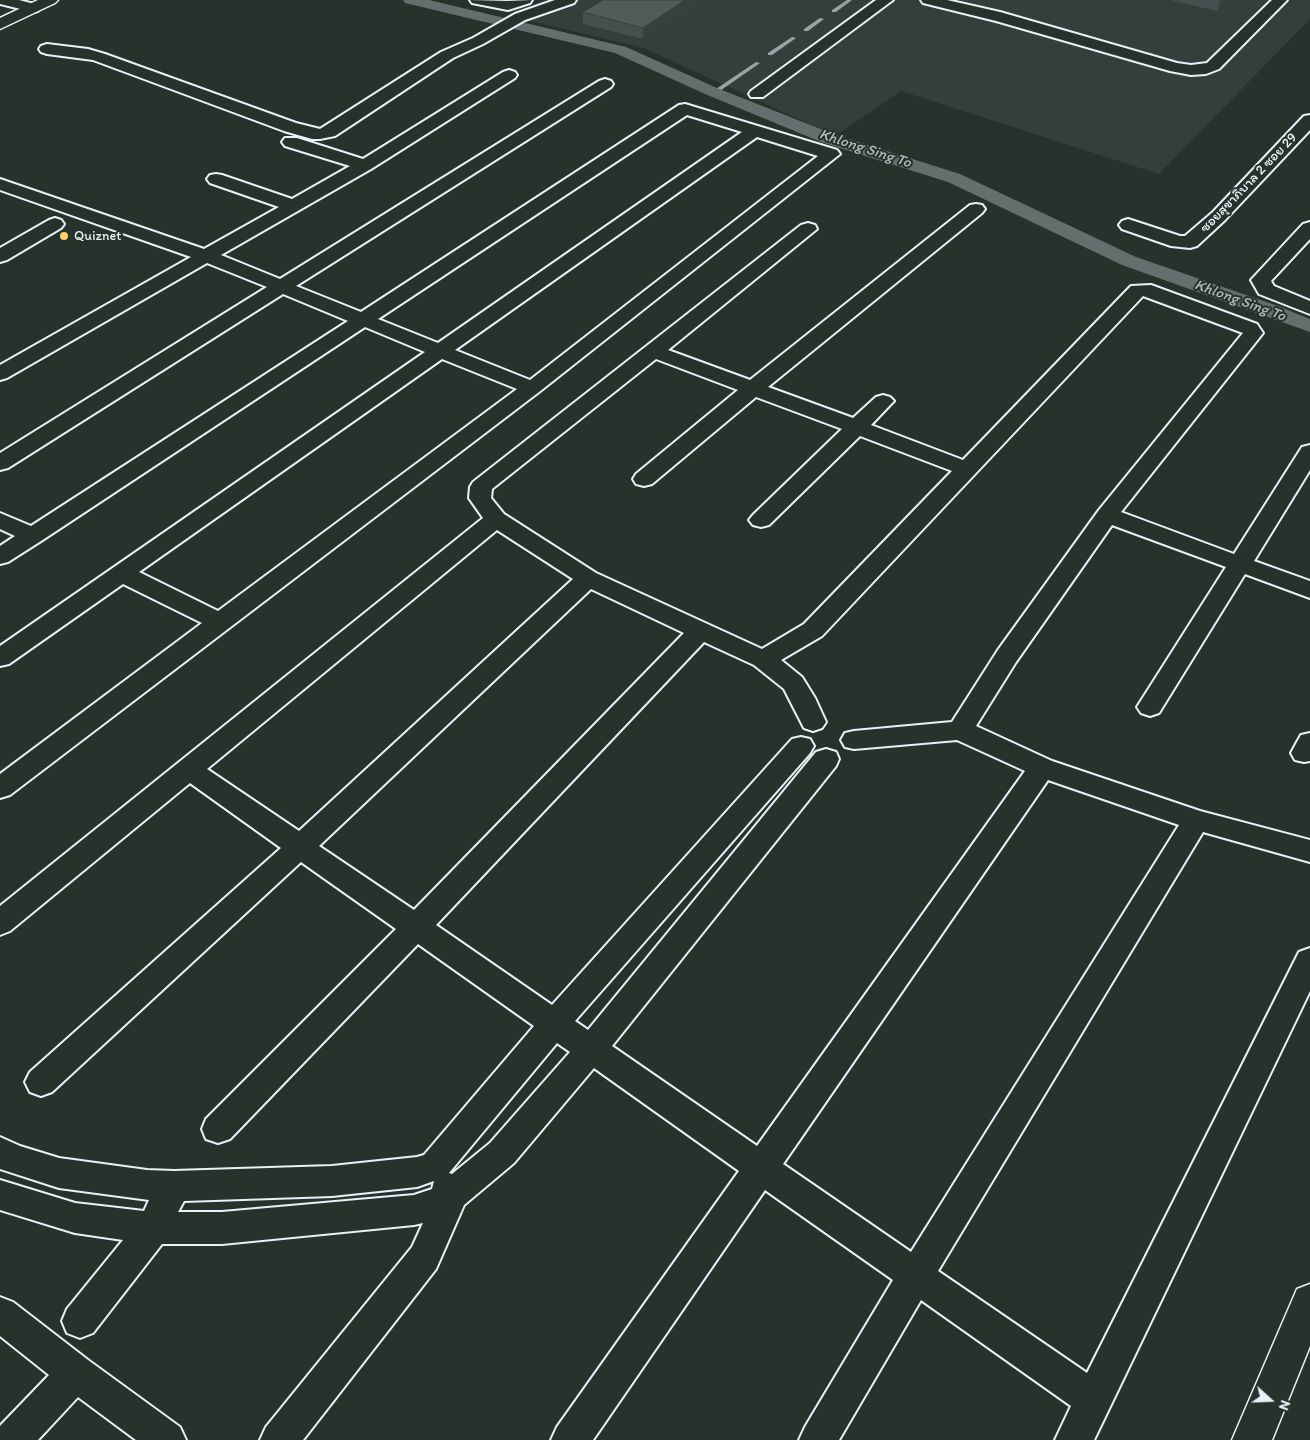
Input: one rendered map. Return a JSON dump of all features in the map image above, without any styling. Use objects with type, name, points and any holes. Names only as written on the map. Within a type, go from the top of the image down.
[{"type":"street","points":[[1,0],[33,8]]},
{"type":"street","points":[[0,24],[50,0]]},
{"type":"street","points":[[477,0],[508,6],[525,0]]},
{"type":"street","points":[[47,49],[99,57],[290,128],[312,134],[320,134],[329,132],[447,55],[478,41],[520,17],[569,0]]},
{"type":"street","points":[[757,94],[886,0]]},
{"type":"street","points":[[928,0],[1000,18],[1176,68],[1191,70],[1206,69],[1213,66],[1280,0]]},
{"type":"street","points":[[0,374],[365,165],[509,75]]},
{"type":"street","points":[[0,463],[605,84]]},
{"type":"street","points":[[0,557],[685,110],[831,154],[532,388],[0,788]]},
{"type":"street","name":"ซอยสุขาภิบาล 2 ซอย 29","points":[[1128,225],[1178,242],[1190,242],[1219,216],[1310,120]]},
{"type":"street","points":[[0,658],[756,130]]},
{"type":"street","points":[[280,139],[365,165]]},
{"type":"street","points":[[216,179],[293,206]]},
{"type":"street","points":[[0,184],[206,256],[532,388]]},
{"type":"street","points":[[644,479],[752,389],[976,210]]},
{"type":"street","points":[[3,252],[55,224]]},
{"type":"street","points":[[1310,228],[1261,280],[1266,290],[1310,308]]},
{"type":"street","points":[[808,229],[480,487],[480,498],[496,520],[588,578],[763,659],[793,683],[828,735]]},
{"type":"street","points":[[763,659],[804,637],[813,630],[1138,290],[1151,291],[1250,328],[1253,332],[1251,336],[1107,515],[1007,656],[960,730]]},
{"type":"street","points":[[653,350],[968,470]]},
{"type":"street","points":[[761,520],[883,401]]},
{"type":"street","points":[[1150,708],[1310,452]]},
{"type":"street","points":[[1107,515],[1310,590]]},
{"type":"street","points":[[0,520],[33,536]]},
{"type":"street","points":[[0,923],[496,520]]},
{"type":"street","points":[[121,573],[220,622]]},
{"type":"street","points":[[40,1082],[300,847],[588,578]]},
{"type":"street","points":[[218,1129],[416,927],[700,631]]},
{"type":"street","points":[[0,1152],[11,1158],[59,1173],[147,1185],[174,1186],[332,1181],[417,1172],[434,1166],[555,1024],[828,735],[960,730],[1042,768],[1196,820],[1310,851]]},
{"type":"street","points":[[0,1195],[75,1218],[153,1228],[222,1228],[414,1210],[452,1195],[502,1152],[591,1049],[828,735]]},
{"type":"street","points":[[570,1440],[1042,768]]},
{"type":"street","points":[[190,770],[1094,1399]]},
{"type":"street","points":[[818,1440],[916,1276],[1196,820]]},
{"type":"street","points":[[1074,1440],[1310,960]]},
{"type":"street","points":[[434,1166],[452,1195]]},
{"type":"street","points":[[80,1321],[153,1228],[174,1186]]},
{"type":"street","points":[[279,1440],[424,1258],[452,1195]]},
{"type":"street","points":[[1252,1440],[1310,1301]]},
{"type":"street","points":[[0,1314],[75,1374],[167,1440]]},
{"type":"street","points":[[13,1440],[75,1374]]},
{"type":"shaded area","points":[[544,0],[1310,0],[1310,19],[1159,174],[901,91],[835,136],[644,48],[506,15]]},
{"type":"building","points":[[603,0],[685,0],[643,28],[583,12]]},
{"type":"waterway","name":"Khlong Sing To","points":[[410,0],[620,50],[711,91],[827,138],[954,178],[1129,261],[1271,310],[1310,326]]},
{"type":"waterway","points":[[834,11],[850,0]]},
{"type":"waterway","points":[[806,30],[822,19]]},
{"type":"waterway","points":[[770,54],[794,38]]},
{"type":"waterway","points":[[715,92],[758,63]]},
{"type":"place","name":"Quiznet","points":[[64,236]]}]
